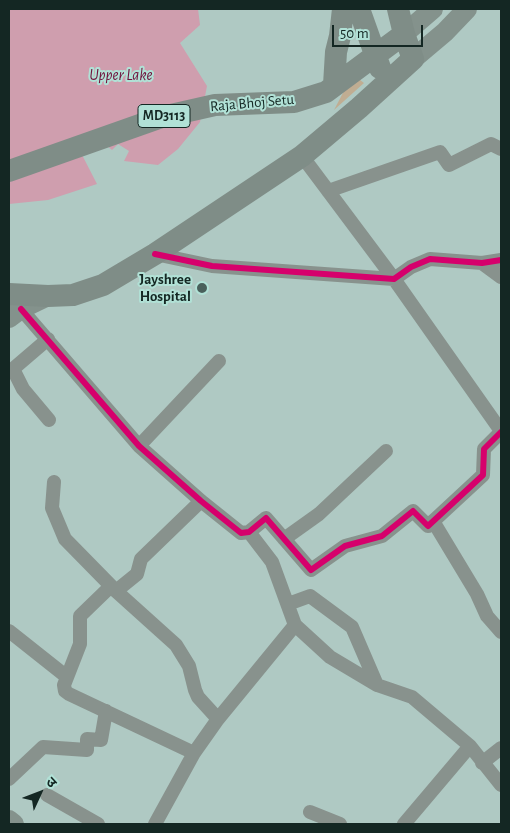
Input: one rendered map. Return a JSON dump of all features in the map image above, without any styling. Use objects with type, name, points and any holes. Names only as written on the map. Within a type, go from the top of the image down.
[{"type":"main road","points":[[330,89],[343,9]]},
{"type":"main road","points":[[359,9],[386,83]]},
{"type":"main road","points":[[398,9],[413,59]]},
{"type":"main road","points":[[404,34],[433,9]]},
{"type":"main road","points":[[13,307],[48,296],[73,295],[103,285],[155,254],[302,156],[445,32],[467,9]]},
{"type":"main road","name":"Raja Bhoj Setu","points":[[9,171],[162,117],[214,105],[294,102],[330,89],[404,34]]},
{"type":"main road","points":[[9,820],[14,824]]},
{"type":"street","points":[[328,191],[440,152],[449,165],[491,144],[501,149]]},
{"type":"street","points":[[13,307],[48,339],[139,446],[241,534],[248,532],[266,518],[312,570],[345,546],[382,536],[413,511],[428,526],[483,475],[484,449],[501,432],[394,279],[302,156]]},
{"type":"street","points":[[155,254],[212,266],[394,279],[411,266],[430,259],[482,263],[501,260]]},
{"type":"street","points":[[482,263],[501,277]]},
{"type":"street","points":[[48,339],[13,369],[23,389],[50,420]]},
{"type":"street","points":[[139,446],[219,361]]},
{"type":"street","points":[[284,539],[319,514],[386,451]]},
{"type":"street","points":[[54,482],[52,508],[65,539],[113,588],[176,645],[189,666],[198,697],[218,719]]},
{"type":"street","points":[[194,753],[69,694],[65,690],[64,685],[80,644],[80,616],[113,588],[137,574],[141,560],[202,501]]},
{"type":"street","points":[[433,521],[477,594],[487,616],[501,632]]},
{"type":"street","points":[[248,532],[272,562],[295,625],[330,658],[377,685],[412,697],[470,746],[501,785]]},
{"type":"street","points":[[288,604],[310,596],[352,628],[377,685]]},
{"type":"street","points":[[154,824],[194,753],[218,719],[295,625]]},
{"type":"street","points":[[9,631],[67,677]]},
{"type":"street","points":[[9,779],[44,747],[88,750],[88,739],[101,740],[106,711]]},
{"type":"street","points":[[404,824],[470,746]]},
{"type":"street","points":[[482,763],[501,748]]},
{"type":"street","points":[[47,795],[98,824]]},
{"type":"street","points":[[310,812],[340,824]]},
{"type":"shaded area","points":[[346,69],[364,83],[334,110],[345,89]]},
{"type":"water","name":"Upper Lake","points":[[9,9],[198,9],[200,25],[180,43],[207,86],[200,122],[178,149],[158,165],[124,161],[129,151],[118,144],[112,150],[96,136],[79,149],[97,184],[48,200],[9,204]]},
{"type":"cycle path","points":[[155,254],[212,266],[394,279],[411,267],[430,259],[482,263],[501,260]]},
{"type":"cycle path","points":[[21,309],[139,446],[201,501],[241,533],[249,532],[266,518],[311,570],[345,546],[382,536],[413,511],[428,526],[483,475],[484,449],[501,432]]},
{"type":"place","name":"Jayshree Hospital","points":[[202,288]]}]
